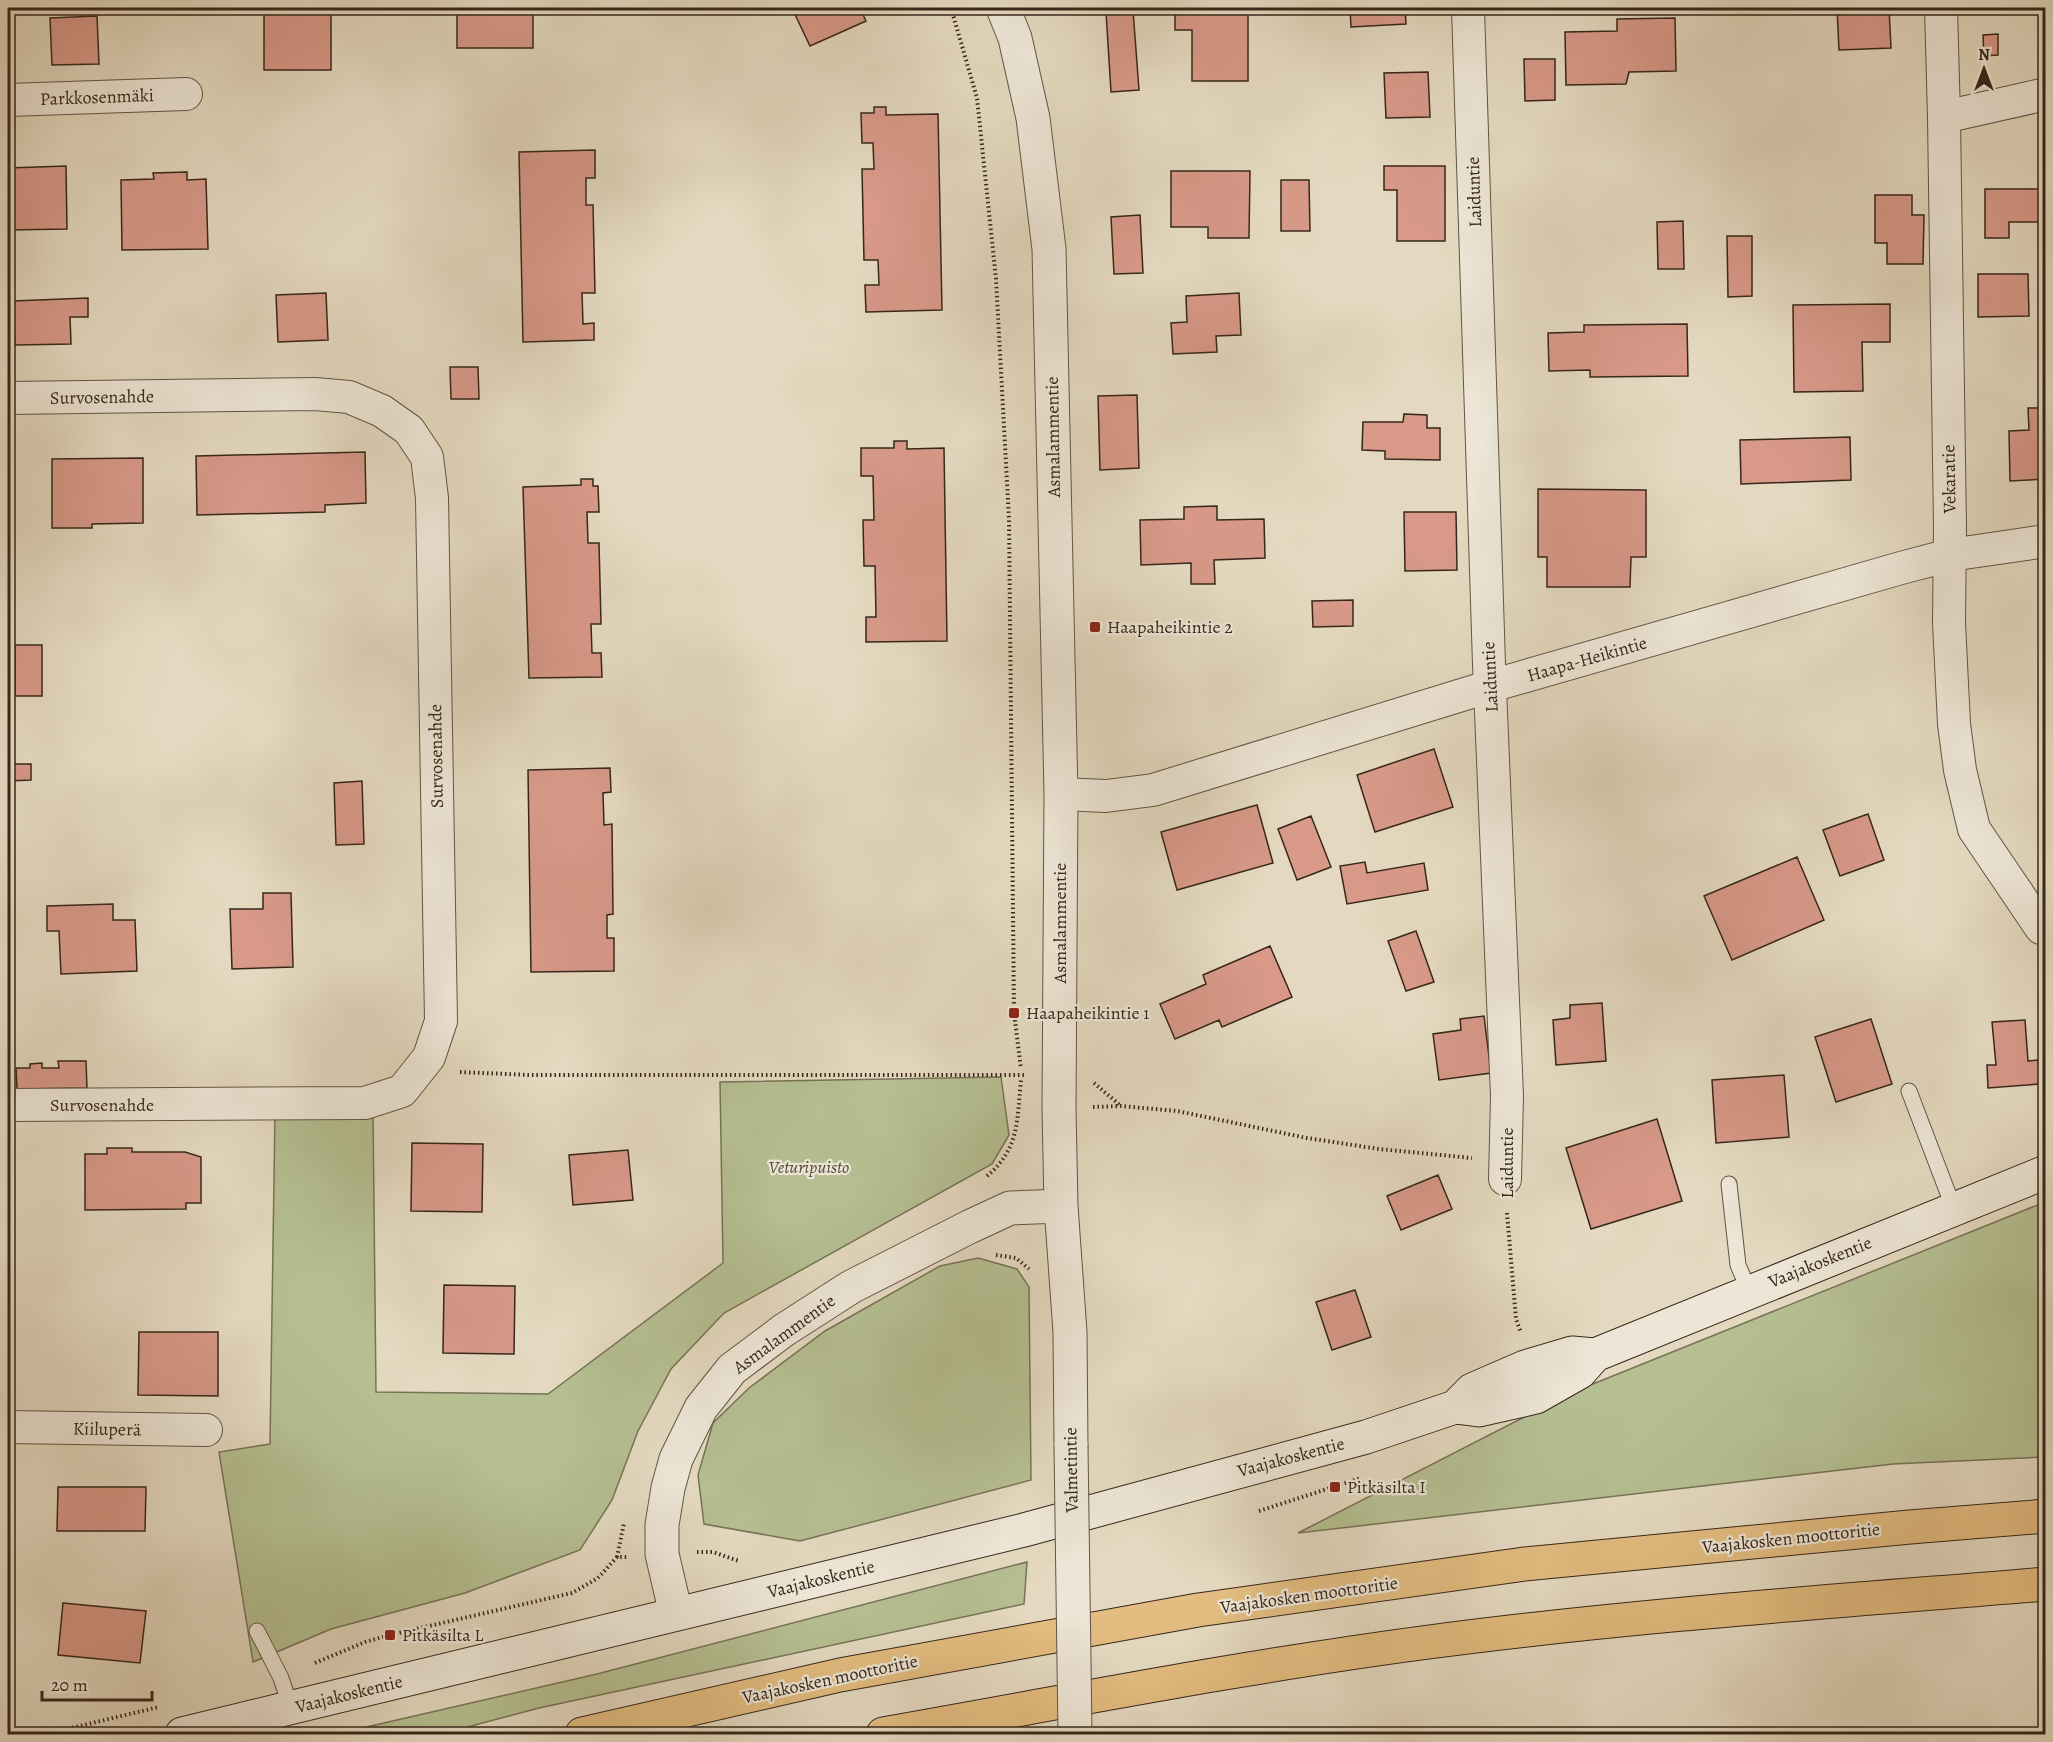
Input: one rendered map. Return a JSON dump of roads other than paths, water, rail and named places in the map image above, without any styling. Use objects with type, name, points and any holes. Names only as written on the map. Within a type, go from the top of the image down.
[{"type":"highway","name":"Vaajakosken moottoritie","points":[[582,1734],[840,1675],[1198,1611],[1524,1564],[2046,1516]]},
{"type":"highway","points":[[883,1734],[1206,1677],[1428,1642],[1715,1611],[2046,1584]]},
{"type":"street","name":"Asmalammentie","points":[[676,1614],[662,1554],[662,1525],[668,1488],[676,1459],[701,1408],[732,1369],[784,1330],[851,1287],[969,1227],[1010,1208],[1061,1206],[1059,1109],[1061,794],[1049,249],[1034,118],[1015,38],[1003,8]]},
{"type":"street","name":"Laiduntie","points":[[1468,8],[1507,1084],[1505,1169]]},
{"type":"street","name":"Vekaratie","points":[[1941,8],[1950,555],[1949,623],[1954,724],[1960,770],[1974,829],[2042,928]]},
{"type":"street","name":"Parkkosenmäki","points":[[8,100],[186,94]]},
{"type":"street","points":[[1944,117],[2046,94]]},
{"type":"street","name":"Survosenahde","points":[[8,398],[315,394],[349,397],[382,411],[409,430],[427,457],[432,498],[441,1021],[429,1058],[402,1090],[365,1103],[8,1105]]},
{"type":"street","name":"Haapa-Heikintie","points":[[1061,794],[1106,796],[1153,790],[1491,686],[1901,568],[1950,555],[2046,541]]},
{"type":"street","name":"Vaajakoskentie","points":[[182,1734],[1024,1530],[1366,1437],[1455,1407],[1479,1410],[1536,1397],[1580,1372],[1595,1354],[2046,1172]]},
{"type":"street","name":"Valmetintie","points":[[1061,1206],[1070,1332],[1075,1734]]},
{"type":"street","name":"Kiiluperä","points":[[8,1427],[206,1430]]},
{"type":"lane","points":[[1909,1091],[1954,1209]]},
{"type":"lane","points":[[1729,1184],[1738,1265],[1749,1291]]},
{"type":"lane","points":[[257,1631],[281,1678],[291,1708]]},
{"type":"railway","points":[[1996,1734],[2046,1730]]},
{"type":"place","name":"Haapaheikintie 2","points":[[1095,627]]},
{"type":"place","name":"Haapaheikintie 1","points":[[1014,1013]]},
{"type":"place","name":"Pitkäsilta I","points":[[1335,1487]]},
{"type":"place","name":"Pitkäsilta L","points":[[390,1635]]},
{"type":"park label","name":"Veturipuisto","points":[[809,1167]]}]
